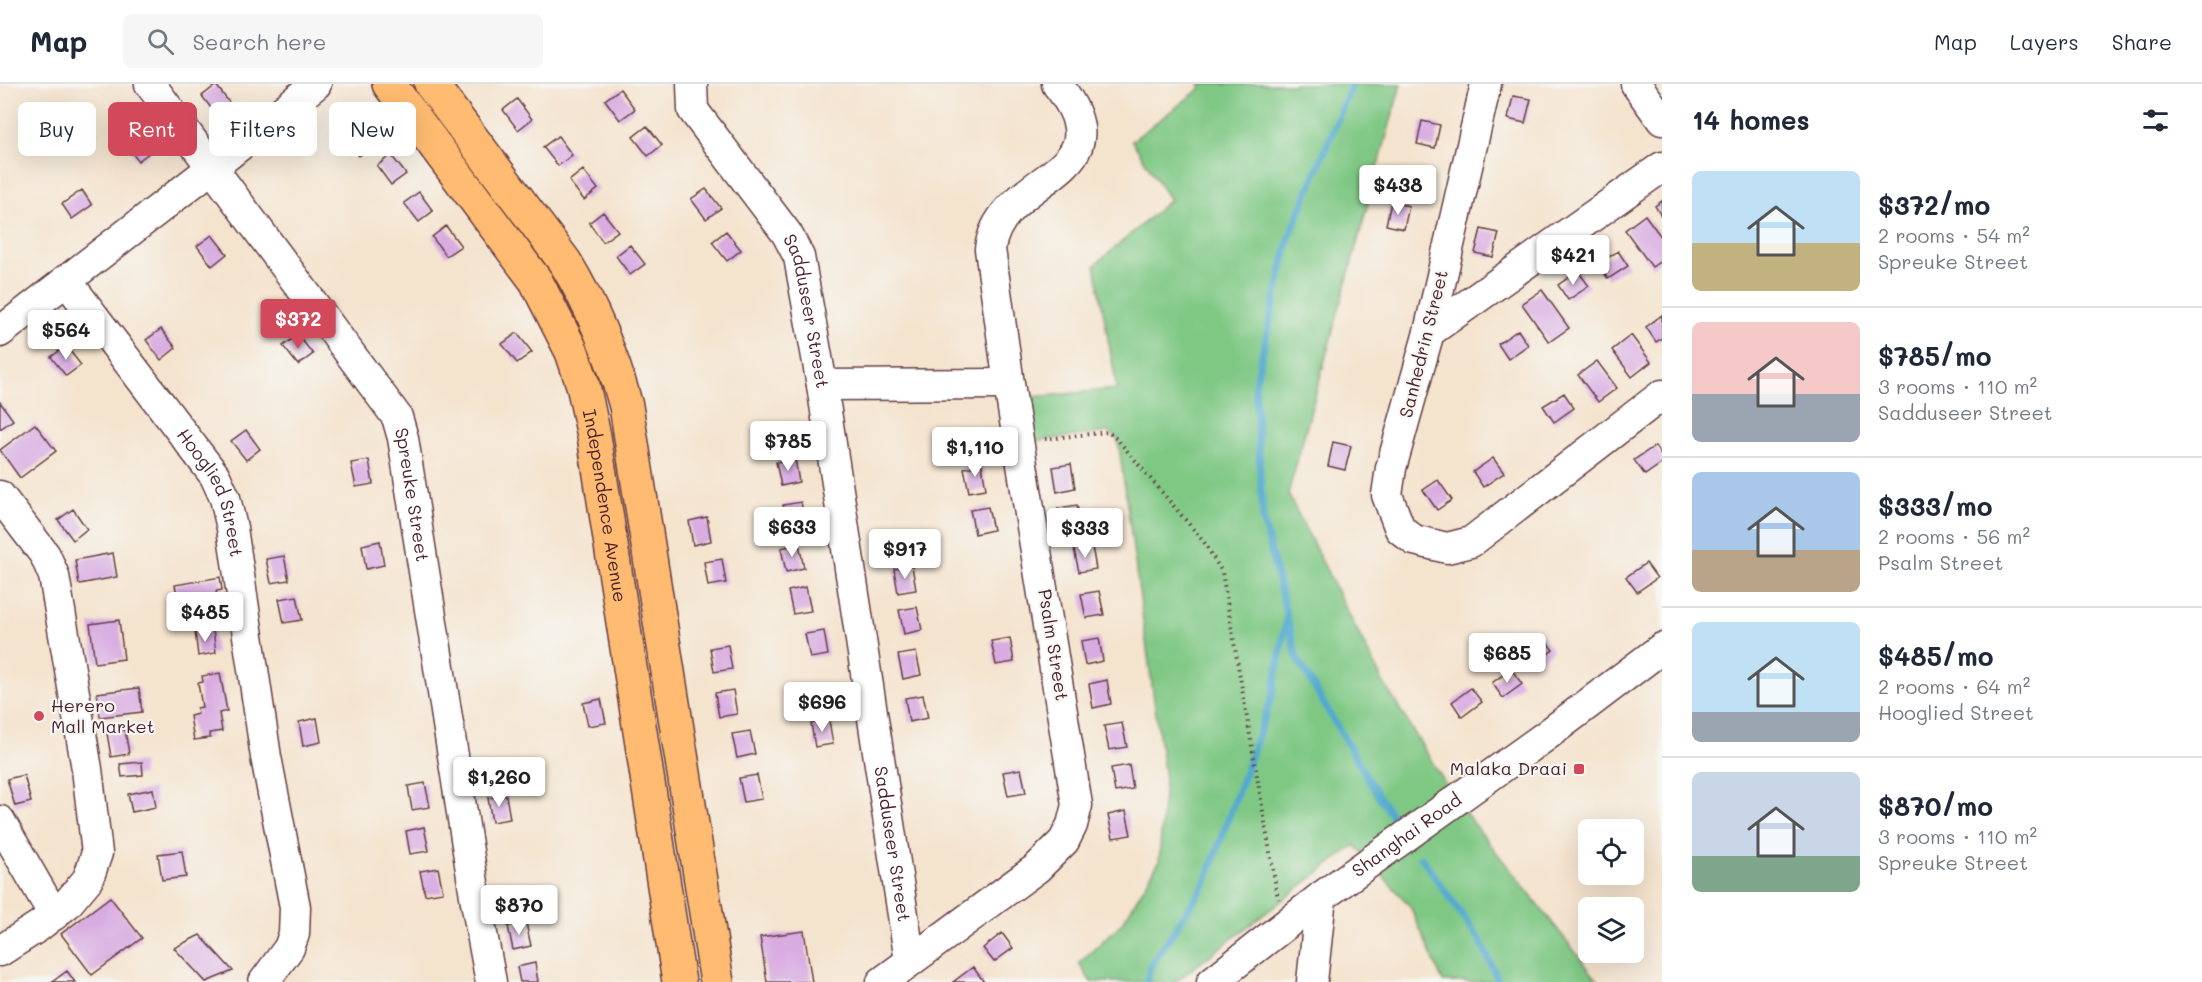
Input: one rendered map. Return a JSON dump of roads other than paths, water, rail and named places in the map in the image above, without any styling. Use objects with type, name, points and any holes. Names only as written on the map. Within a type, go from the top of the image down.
[{"type":"main road","name":"Independence Avenue","points":[[388,84],[536,281],[562,330],[583,385],[594,436],[679,982]]},
{"type":"main road","name":"Independence Avenue","points":[[431,84],[565,262],[581,288],[613,360],[626,406],[717,982]]},
{"type":"street","name":"Spreuke Street","points":[[150,84],[391,406],[401,428],[476,902],[491,982]]},
{"type":"street","points":[[0,332],[316,84]]},
{"type":"street","name":"Sadduseer Street","points":[[692,84],[693,110],[794,245],[799,257],[822,385],[910,961]]},
{"type":"street","name":"Psalm Street","points":[[882,982],[1037,868],[1055,852],[1072,825],[1077,806],[991,261],[992,236],[1004,215],[1076,151],[1081,129],[1078,116],[1057,84]]},
{"type":"street","name":"Sanhedrin Street","points":[[1486,84],[1429,332],[1391,468],[1387,495],[1400,529],[1414,540],[1447,548],[1471,542],[1662,395]]},
{"type":"street","points":[[1636,84],[1662,120]]},
{"type":"street","points":[[1429,332],[1662,167]]},
{"type":"street","name":"Hooglied Street","points":[[66,280],[215,476],[225,498],[236,551],[266,757],[295,907],[294,934],[289,948],[264,982]]},
{"type":"street","points":[[822,385],[1009,384]]},
{"type":"street","points":[[0,496],[45,555],[54,576],[87,769],[97,853],[88,879],[54,915],[0,951]]},
{"type":"street","name":"Shanghai Road","points":[[1212,982],[1321,897],[1548,735],[1662,648]]},
{"type":"street","points":[[1,824],[54,915]]},
{"type":"street","points":[[1311,982],[1321,897]]},
{"type":"waterway","points":[[1352,84],[1289,238],[1255,385],[1263,519],[1297,658],[1377,794],[1397,823]]},
{"type":"waterway","points":[[1147,982],[1150,967],[1205,884],[1273,694],[1286,621]]},
{"type":"waterway","points":[[1421,857],[1481,942],[1499,982]]},
{"type":"place","name":"Herero Mall Market","points":[[39,716]]},
{"type":"place","name":"Malaka Draai","points":[[1579,769]]}]
